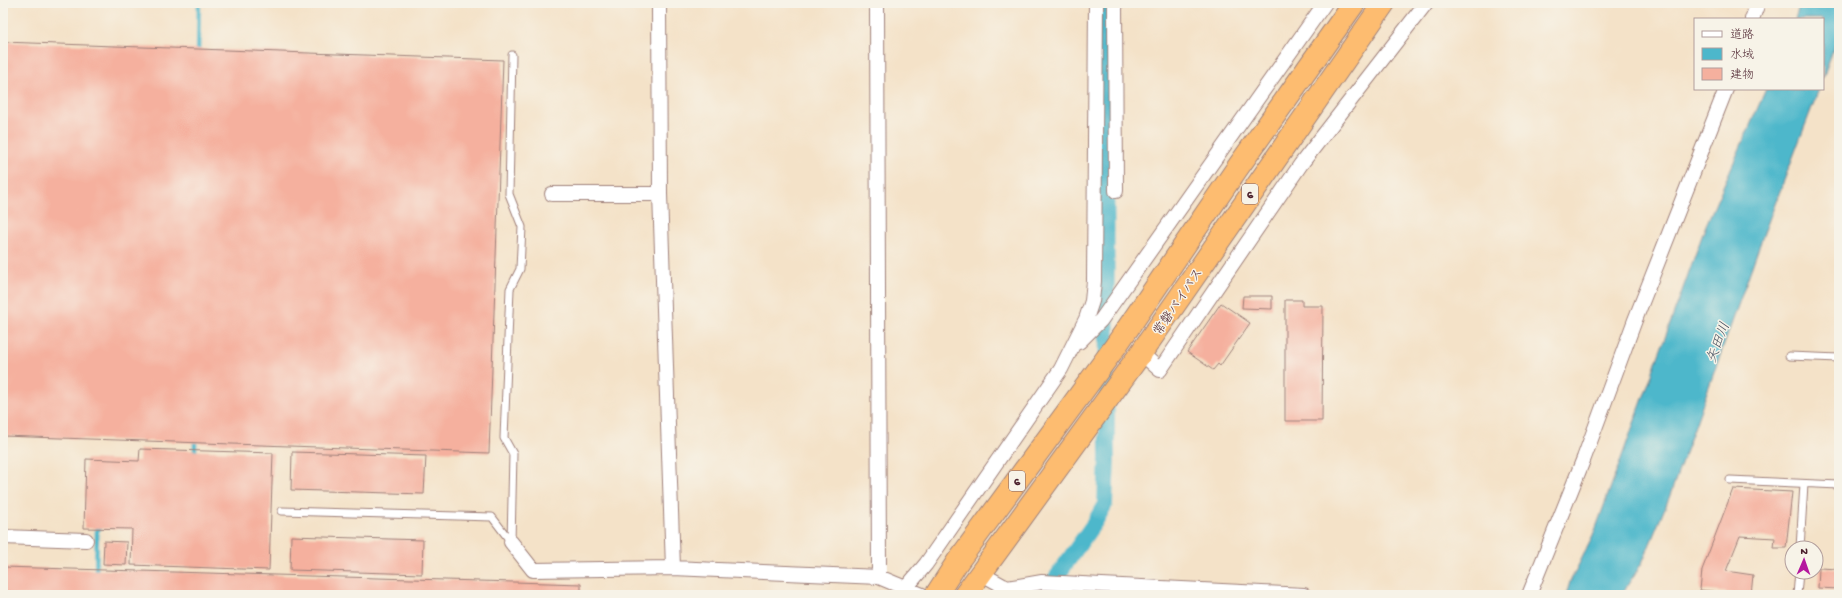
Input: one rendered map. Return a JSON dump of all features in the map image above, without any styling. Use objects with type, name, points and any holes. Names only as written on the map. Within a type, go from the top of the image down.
[{"type":"highway","name":"常磐バイパス","points":[[936,595],[958,561],[1115,347],[1236,170],[1354,3]]},
{"type":"highway","name":"常磐バイパス","points":[[965,595],[1141,353],[1384,3]]},
{"type":"street","points":[[659,3],[660,194],[673,568]]},
{"type":"street","points":[[877,3],[878,577]]},
{"type":"street","points":[[902,592],[926,564],[1061,369],[1086,319],[1092,301],[1094,281],[1096,3]]},
{"type":"street","points":[[1115,3],[1116,191]]},
{"type":"street","points":[[1072,349],[1101,320],[1325,3]]},
{"type":"street","points":[[1141,353],[1160,370],[1301,164],[1426,3]]},
{"type":"street","points":[[1752,18],[1758,3]]},
{"type":"street","points":[[1529,595],[1584,458],[1635,320],[1726,90]]},
{"type":"street","points":[[552,194],[660,194]]},
{"type":"street","points":[[3,537],[86,540]]},
{"type":"street","points":[[511,542],[533,570],[673,568],[878,577],[902,592],[922,595]]},
{"type":"street","points":[[980,573],[1006,591],[1042,582],[1067,583],[1101,590],[1304,595]]},
{"type":"lane","points":[[511,542],[513,454],[504,438],[510,289],[520,269],[522,227],[509,194],[512,55]]},
{"type":"lane","points":[[1789,356],[1839,358]]},
{"type":"lane","points":[[1730,480],[1839,485]]},
{"type":"lane","points":[[1800,540],[1804,484]]},
{"type":"lane","points":[[282,511],[492,518],[511,542]]},
{"type":"lane","points":[[1797,595],[1798,580]]},
{"type":"water","points":[[1800,3],[1839,3],[1839,33],[1824,75],[1824,18],[1795,18]]},
{"type":"water","name":"矢田川","points":[[1766,90],[1819,90],[1764,233],[1669,498],[1642,563],[1621,595],[1566,595],[1570,582],[1593,536],[1706,225]]},
{"type":"building","points":[[3,42],[503,60],[489,453],[3,436]]},
{"type":"building","points":[[1243,296],[1272,296],[1272,309],[1242,308]]},
{"type":"building","points":[[1285,300],[1302,300],[1302,306],[1323,306],[1322,421],[1285,421]]},
{"type":"building","points":[[1221,303],[1250,323],[1220,366],[1218,364],[1213,370],[1187,352]]},
{"type":"building","points":[[140,449],[273,453],[269,570],[131,565],[132,529],[84,528],[86,459],[139,461]]},
{"type":"building","points":[[292,452],[426,456],[424,494],[291,490]]},
{"type":"building","points":[[1733,489],[1792,492],[1787,540],[1784,540],[1784,548],[1774,548],[1775,538],[1740,536],[1726,571],[1753,575],[1751,595],[1700,590],[1702,570]]},
{"type":"building","points":[[291,536],[423,540],[422,574],[290,570]]},
{"type":"building","points":[[104,541],[127,542],[126,565],[103,564]]},
{"type":"building","points":[[3,567],[581,584],[581,595],[3,595]]},
{"type":"building","points":[[1824,568],[1839,569],[1839,589],[1818,588],[1818,580],[1824,580]]},
{"type":"waterway","points":[[198,55],[199,3]]},
{"type":"waterway","points":[[1044,595],[1095,522],[1105,504],[1107,459],[1106,3]]},
{"type":"waterway","points":[[195,437],[195,455]]},
{"type":"waterway","points":[[96,576],[97,531],[102,525]]}]
